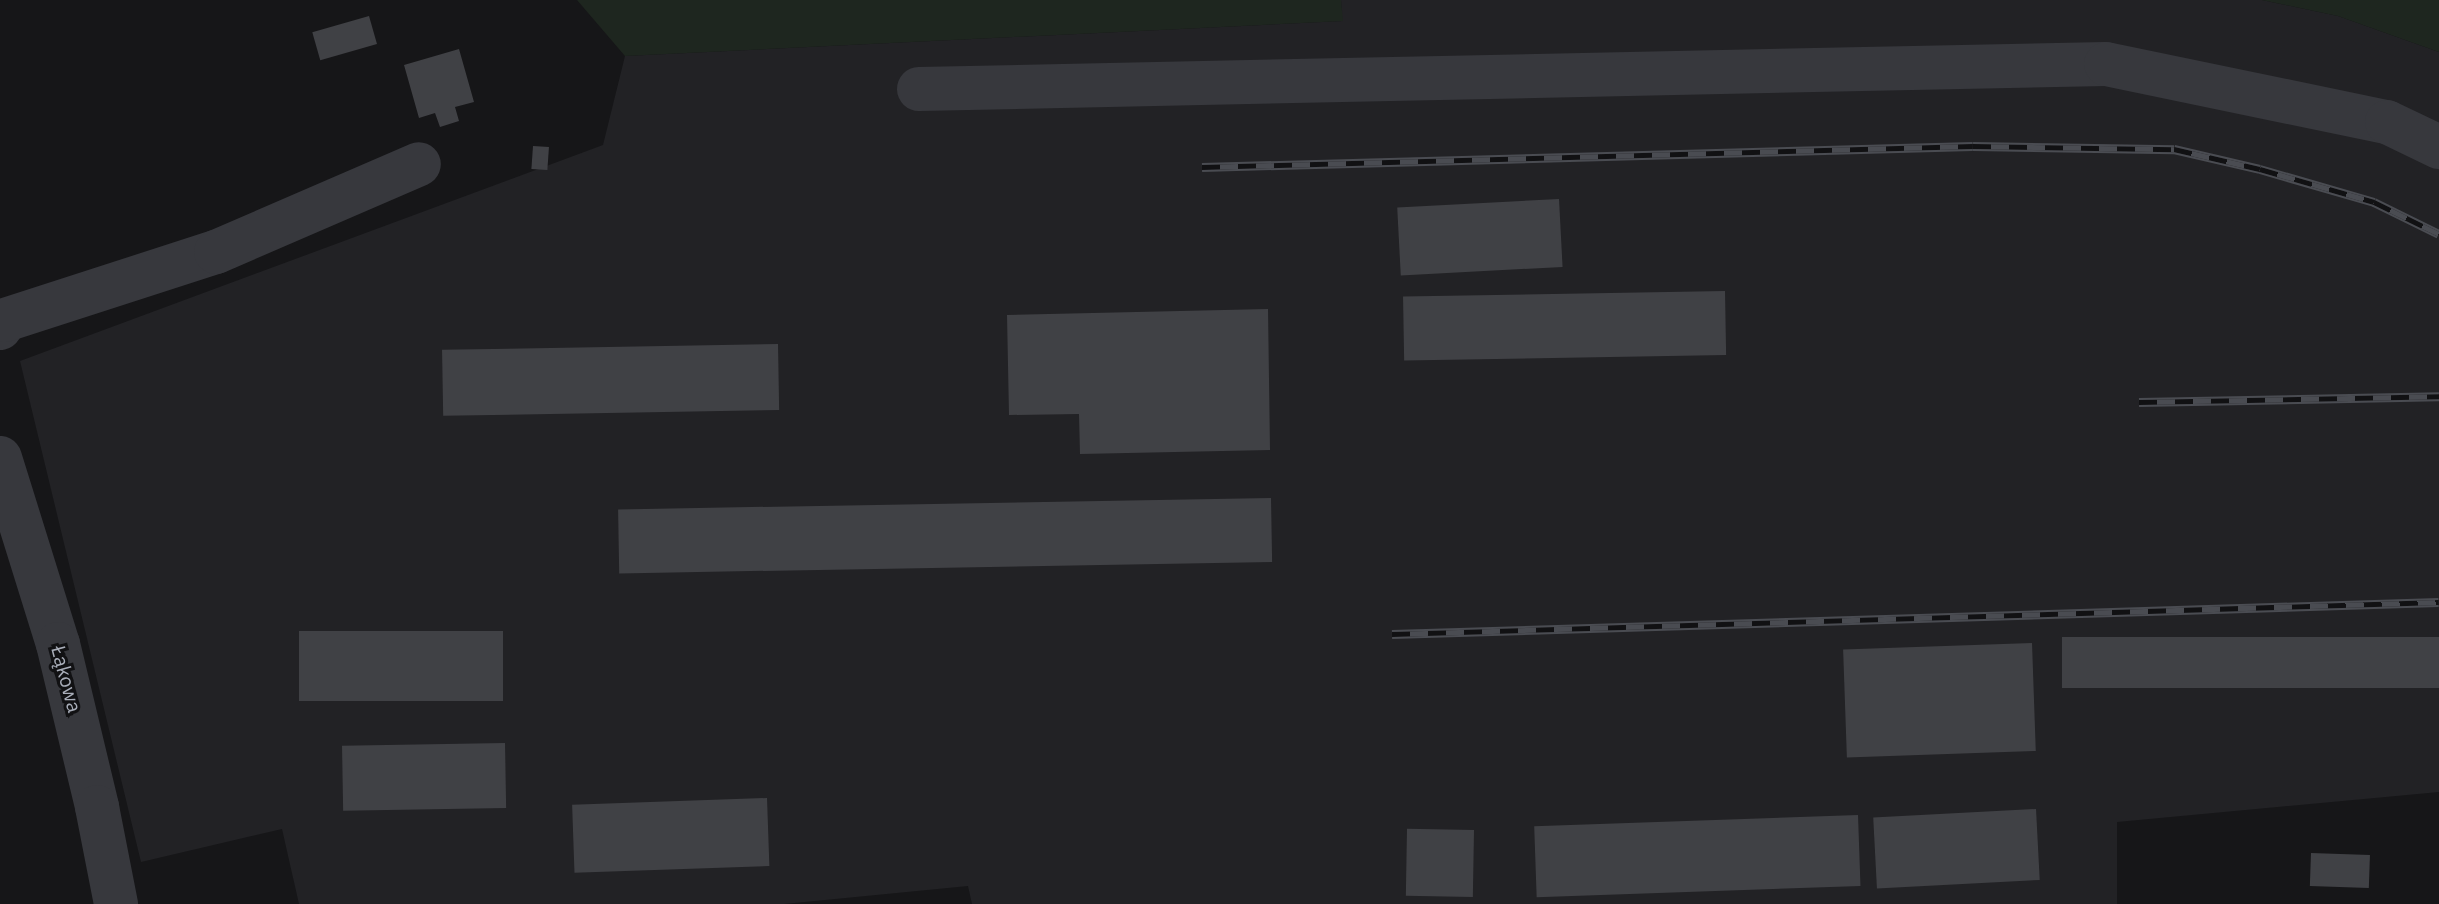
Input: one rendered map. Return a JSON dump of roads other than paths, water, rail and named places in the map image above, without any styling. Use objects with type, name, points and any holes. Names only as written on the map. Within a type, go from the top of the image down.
[{"type":"street","points":[[919,89],[2106,64],[2387,122],[2439,147]]},
{"type":"street","points":[[0,328],[5,320],[229,247],[419,164]]},
{"type":"street","name":"Łąkowa","points":[[0,458],[61,658],[116,904]]},
{"type":"railway","points":[[1202,167],[1973,146],[2174,149],[2260,169],[2374,202],[2439,234]]},
{"type":"railway","points":[[2139,402],[2439,396]]},
{"type":"railway","points":[[1392,634],[2439,602]]}]
